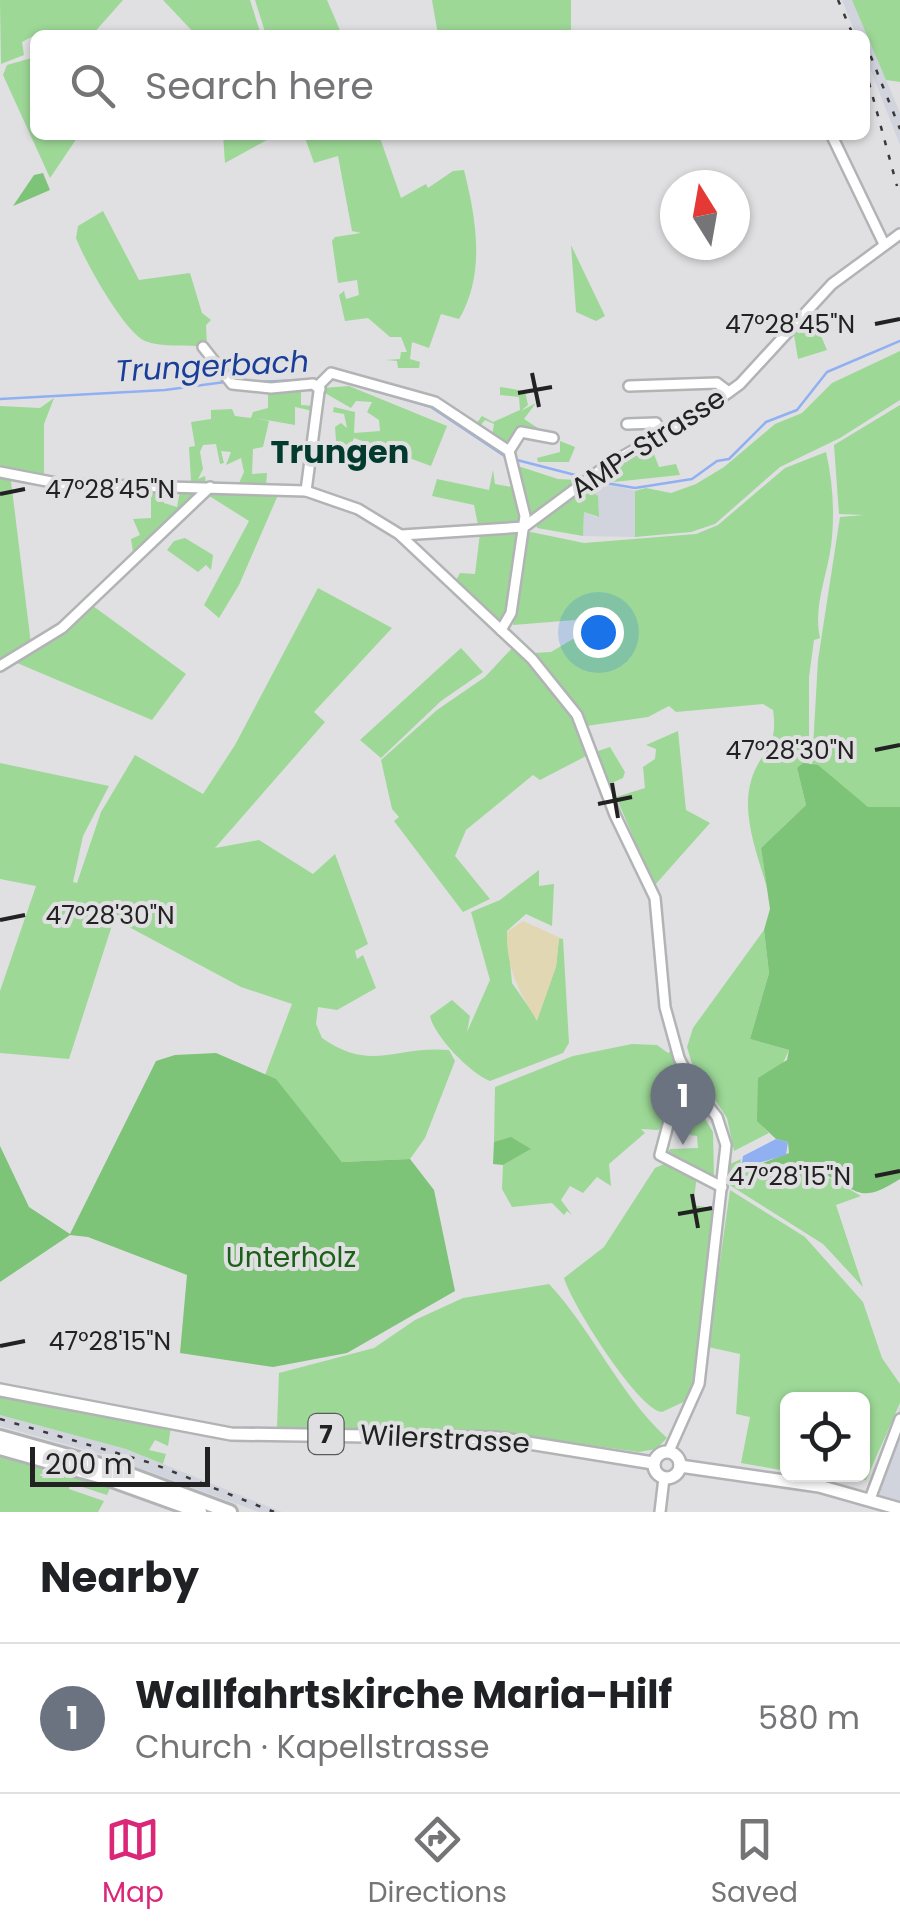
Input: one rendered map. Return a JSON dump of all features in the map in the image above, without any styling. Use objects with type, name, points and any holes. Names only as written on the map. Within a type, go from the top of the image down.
[{"type":"highway","points":[[0,1436],[116,1470],[230,1512]]},
{"type":"highway","points":[[0,1448],[106,1478],[200,1512]]},
{"type":"main road","name":"Wilerstrasse","points":[[0,1390],[240,1435],[480,1436],[653,1463]]},
{"type":"main road","points":[[669,1452],[676,1455],[680,1466],[673,1476],[664,1478],[657,1474],[653,1463],[660,1453],[669,1452]]},
{"type":"main road","points":[[680,1466],[818,1486],[900,1509]]},
{"type":"street","points":[[834,140],[884,244]]},
{"type":"street","name":"AMP-Strasse","points":[[524,527],[606,466],[730,392],[832,284],[900,234]]},
{"type":"street","points":[[203,347],[228,380],[272,388],[322,382],[338,373],[431,400],[512,456]]},
{"type":"street","points":[[306,491],[322,382]]},
{"type":"street","points":[[629,386],[717,383],[730,392]]},
{"type":"street","points":[[626,424],[656,423],[663,434]]},
{"type":"street","points":[[501,630],[511,614],[524,527],[512,456],[520,432],[549,434]]},
{"type":"street","points":[[0,472],[62,484],[306,491],[358,509],[399,534],[532,658],[583,725],[608,798],[653,891],[667,1018],[678,1058],[722,1131],[727,1159],[700,1384],[669,1452]]},
{"type":"street","points":[[0,666],[62,628],[210,487]]},
{"type":"street","points":[[399,534],[524,527]]},
{"type":"street","points":[[696,1092],[669,1121],[660,1155],[722,1187]]},
{"type":"street","points":[[870,1498],[900,1419]]},
{"type":"street","points":[[660,1512],[664,1478]]},
{"type":"shaded area","points":[[842,0],[853,0],[865,30],[854,30]]},
{"type":"shaded area","points":[[870,41],[900,113],[900,145],[870,69]]},
{"type":"shaded area","points":[[591,479],[636,491],[635,537],[583,536],[584,512],[598,518],[583,486]]},
{"type":"shaded area","points":[[900,1406],[900,1512],[869,1503]]},
{"type":"shaded area","points":[[0,1415],[126,1449],[282,1512],[259,1512],[107,1456],[0,1426]]},
{"type":"green space","points":[[0,0],[123,0],[96,30],[30,30],[30,38],[22,42],[24,55],[1,64]]},
{"type":"green space","points":[[163,0],[250,0],[259,30],[191,30]]},
{"type":"green space","points":[[255,0],[327,0],[340,30],[264,30]]},
{"type":"green space","points":[[432,0],[571,0],[571,30],[437,30]]},
{"type":"green space","points":[[852,0],[900,0],[900,82],[886,80],[870,42],[870,30],[865,30]]},
{"type":"green space","points":[[30,58],[30,134],[3,75],[7,65]]},
{"type":"green space","points":[[33,140],[76,140],[50,178]]},
{"type":"green space","points":[[223,140],[267,140],[225,163]]},
{"type":"green space","points":[[306,140],[381,140],[401,198],[426,184],[428,188],[453,171],[464,170],[475,226],[473,283],[459,319],[441,314],[429,348],[412,342],[410,359],[420,362],[419,368],[398,368],[397,361],[386,360],[400,359],[401,352],[407,352],[401,337],[390,337],[368,318],[345,321],[339,295],[344,291],[346,299],[359,295],[357,280],[338,283],[332,241],[335,237],[361,233],[352,231],[338,156],[314,163]]},
{"type":"green space","points":[[43,173],[50,190],[13,206],[34,175]]},
{"type":"green space","points":[[103,211],[139,280],[190,273],[202,313],[211,320],[206,325],[207,347],[145,341],[116,311],[76,238],[78,226]]},
{"type":"green space","points":[[571,245],[605,316],[596,321],[576,312]]},
{"type":"green space","points":[[816,311],[819,314],[813,317],[827,350],[798,359],[794,335]]},
{"type":"green space","points":[[900,351],[900,400],[840,438],[780,467],[715,524],[691,532],[635,537],[635,491],[646,488],[671,493],[696,484],[724,467],[775,424],[802,413],[832,383]]},
{"type":"green space","points":[[349,386],[447,426],[431,466],[354,438],[349,450],[336,441],[335,427],[341,423],[347,428],[344,414],[333,412],[334,407],[355,412],[354,433],[380,431],[379,420],[367,412],[372,402],[356,401],[351,408],[323,392],[323,388]]},
{"type":"green space","points":[[500,387],[525,391],[528,405],[521,411],[536,403],[524,419],[544,432],[524,429],[505,446],[492,436],[494,424],[485,420],[479,427],[476,424],[482,416],[493,422],[520,410],[519,397],[500,395]]},
{"type":"green space","points":[[301,388],[301,405],[315,406],[313,411],[295,407],[295,425],[255,418],[269,421],[263,447],[253,449],[252,474],[267,473],[266,486],[239,483],[244,472],[241,458],[226,465],[231,452],[221,451],[224,463],[220,464],[216,444],[203,445],[200,452],[203,469],[198,479],[205,476],[206,485],[186,485],[191,481],[189,447],[195,446],[191,422],[211,419],[211,410],[232,409],[235,416],[251,418],[253,412],[268,408],[268,392]]},
{"type":"green space","points":[[54,398],[44,424],[44,480],[0,470],[0,406],[40,408]]},
{"type":"green space","points":[[900,405],[900,807],[868,807],[812,765],[818,660],[840,517],[864,515],[839,514],[834,445]]},
{"type":"green space","points":[[560,441],[575,447],[569,462],[538,462],[537,458],[560,452]]},
{"type":"green space","points":[[650,444],[659,467],[676,464],[680,475],[594,484],[591,479]]},
{"type":"green space","points":[[826,452],[833,499],[832,534],[819,603],[820,638],[814,640],[809,677],[809,764],[797,768],[806,805],[761,848],[767,888],[752,835],[748,794],[755,770],[771,742],[773,710],[763,704],[676,712],[669,706],[648,717],[586,726],[532,653],[551,652],[578,636],[576,624],[583,622],[583,614],[575,620],[513,625],[524,535],[531,532],[584,543],[696,534],[718,525],[785,468]]},
{"type":"green space","points":[[518,466],[558,479],[578,480],[531,517]]},
{"type":"green space","points":[[493,470],[495,484],[512,487],[515,480],[522,522],[517,527],[479,530],[474,505],[432,496],[437,479],[489,490]]},
{"type":"green space","points":[[0,478],[11,481],[31,644],[0,661]]},
{"type":"green space","points":[[583,486],[598,496],[599,517],[584,512],[583,536],[537,528],[536,522]]},
{"type":"green space","points":[[202,490],[134,559],[131,539],[140,535],[133,519],[151,518],[151,492],[160,491],[164,503],[177,507],[180,491]]},
{"type":"green space","points":[[203,492],[278,495],[239,585],[219,618],[204,605],[249,521]]},
{"type":"green space","points":[[517,532],[508,618],[495,621],[454,584],[460,573],[475,574],[480,533]]},
{"type":"green space","points":[[185,538],[213,555],[211,570],[206,565],[198,572],[167,550],[174,541]]},
{"type":"green space","points":[[318,588],[392,628],[314,712],[325,722],[215,848],[259,840],[313,874],[335,854],[368,944],[355,951],[357,959],[363,955],[376,988],[337,1010],[318,1007],[316,1024],[322,1038],[355,1054],[449,1050],[455,1061],[425,1138],[410,1159],[342,1162],[276,1080],[265,1075],[292,1004],[241,987],[114,919],[69,1059],[0,1053],[0,991],[36,886],[0,879],[0,763],[109,786],[83,836],[73,882],[77,883],[101,812],[135,755],[203,794],[235,745]]},
{"type":"green space","points":[[93,606],[186,674],[152,720],[17,663]]},
{"type":"green space","points":[[514,646],[571,710],[590,754],[540,780],[533,775],[466,830],[455,856],[490,899],[463,912],[394,821],[399,817],[392,809],[381,760],[437,710],[485,677]]},
{"type":"green space","points":[[461,648],[483,672],[441,701],[381,758],[360,740]]},
{"type":"green space","points":[[678,731],[686,810],[710,823],[654,886],[632,844],[635,841],[616,797],[645,788],[643,767],[655,759],[656,749],[646,745]]},
{"type":"green space","points":[[610,747],[625,772],[623,778],[607,785],[595,752]]},
{"type":"green space","points":[[803,763],[818,765],[868,807],[900,807],[900,1179],[876,1192],[853,1190],[817,1171],[785,1164],[760,1164],[789,1153],[788,1142],[776,1139],[757,1121],[758,1078],[787,1060],[789,1050],[750,1039],[769,973],[764,930],[770,909],[761,848],[806,805],[797,768]]},
{"type":"green space","points":[[539,870],[539,886],[554,884],[552,926],[526,914],[507,931],[512,983],[537,1019],[556,966],[559,938],[563,939],[569,1043],[563,1053],[490,1081],[454,1053],[438,1034],[430,1016],[452,1000],[470,1016],[467,1032],[490,980],[471,912],[500,900]]},
{"type":"green space","points":[[764,930],[769,973],[750,1039],[789,1050],[757,1120],[769,1133],[734,1151],[727,1118],[693,1067],[687,1047],[693,1028]]},
{"type":"green space","points":[[632,1044],[657,1045],[668,1053],[673,1049],[688,1094],[665,1125],[658,1130],[641,1129],[645,1133],[609,1164],[611,1186],[597,1177],[583,1193],[570,1186],[561,1200],[572,1215],[567,1211],[564,1215],[552,1203],[512,1207],[502,1189],[503,1165],[531,1149],[494,1142],[495,1087],[573,1056]]},
{"type":"green space","name":"Unterholz","points":[[216,1053],[276,1079],[342,1162],[410,1159],[434,1190],[455,1291],[347,1353],[273,1367],[180,1353],[187,1275],[88,1237],[70,1235],[0,1282],[0,1146],[29,1207],[70,1234],[156,1061],[175,1055]]},
{"type":"green space","points":[[693,1099],[713,1132],[714,1178],[665,1157],[670,1149],[698,1148],[697,1136],[690,1135],[689,1130],[670,1130]]},
{"type":"green space","points":[[511,1137],[531,1149],[503,1165],[493,1164],[494,1142]]},
{"type":"green space","points":[[741,1159],[739,1174],[785,1164],[793,1170],[819,1172],[861,1196],[836,1205],[863,1287],[823,1244],[728,1184],[730,1164]]},
{"type":"green space","points":[[664,1164],[697,1176],[693,1205],[718,1209],[692,1398],[662,1412],[651,1407],[622,1375],[592,1331],[564,1278],[604,1247],[655,1168]]},
{"type":"green space","points":[[730,1190],[805,1237],[863,1302],[882,1358],[900,1384],[900,1403],[870,1471],[870,1392],[780,1392],[780,1470],[741,1463],[750,1417],[736,1414],[740,1354],[708,1347]]},
{"type":"green space","points":[[549,1284],[634,1402],[667,1438],[656,1449],[639,1452],[480,1430],[277,1427],[279,1373],[374,1348],[415,1320],[463,1298]]},
{"type":"green space","points":[[0,1394],[171,1427],[168,1446],[155,1440],[149,1450],[166,1454],[163,1464],[126,1449],[0,1415]]},
{"type":"green space","points":[[0,1454],[110,1488],[107,1495],[70,1483],[69,1489],[104,1501],[98,1512],[0,1512]]},
{"type":"sand","points":[[523,921],[563,939],[559,939],[556,967],[537,1021],[519,989],[509,957],[507,932]]},
{"type":"water","points":[[776,1139],[788,1142],[786,1155],[741,1168],[743,1156]]},
{"type":"waterway","name":"Trungerbach","points":[[595,481],[635,488],[692,479],[717,461],[729,459],[766,422],[797,410],[827,372],[900,341]]},
{"type":"waterway","name":"Trungerbach","points":[[258,382],[320,379]]},
{"type":"waterway","name":"Trungerbach","points":[[328,379],[345,381]]},
{"type":"waterway","name":"Trungerbach","points":[[0,399],[165,390],[225,382]]},
{"type":"waterway","name":"Trungerbach","points":[[357,385],[431,407],[506,457]]},
{"type":"waterway","name":"Trungerbach","points":[[513,459],[583,477]]},
{"type":"railway","points":[[838,0],[851,30]]},
{"type":"railway","points":[[870,54],[900,129]]},
{"type":"railway","points":[[870,86],[897,186]]},
{"type":"railway","points":[[0,1419],[151,1463],[274,1512]]},
{"type":"place","name":"Wallfahrtskirche Maria-Hilf","points":[[683,1145]]},
{"type":"district","name":"Trungen","points":[[340,451]]}]
